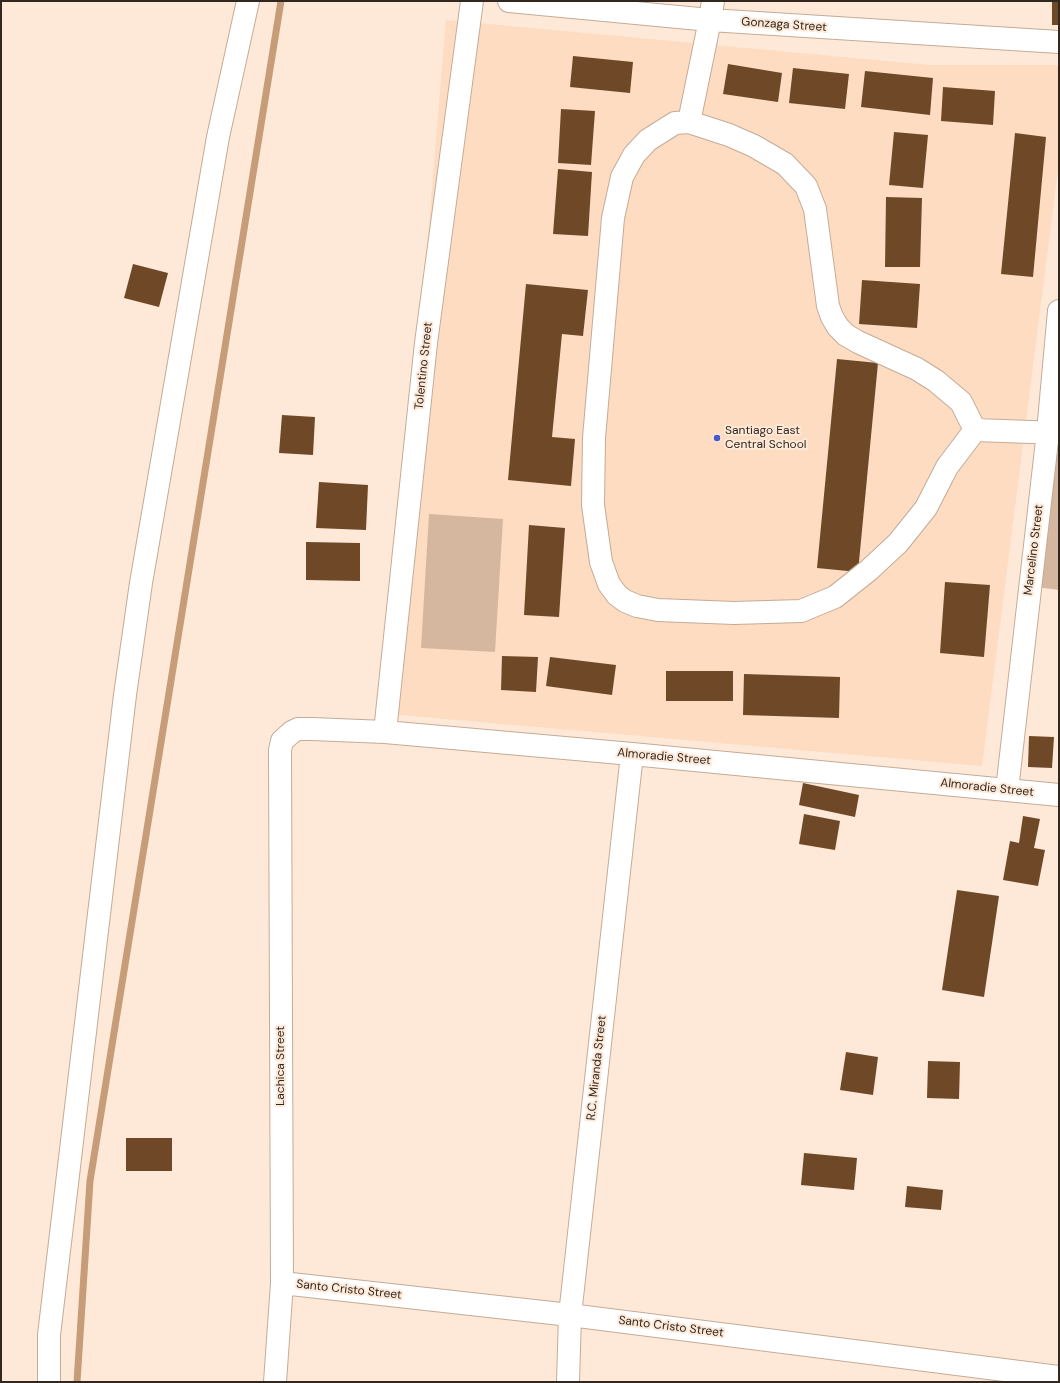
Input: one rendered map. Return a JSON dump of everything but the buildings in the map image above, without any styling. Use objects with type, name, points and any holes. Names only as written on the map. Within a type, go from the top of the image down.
[{"type":"street","points":[[48,1382],[49,1335],[125,695],[140,590],[218,137],[248,1]]},
{"type":"street","name":"Tolentino Street","points":[[385,732],[426,343],[472,1]]},
{"type":"street","name":"Gonzaga Street","points":[[509,1],[711,11],[1059,42]]},
{"type":"street","points":[[689,122],[711,11]]},
{"type":"street","points":[[689,122],[729,135],[754,146],[785,164],[806,186],[815,209],[828,306],[838,327],[846,335],[858,342],[917,368],[936,381],[961,402],[976,430],[947,467],[926,508],[898,543],[869,570],[835,597],[801,610],[734,613],[658,610],[638,606],[625,601],[617,595],[609,584],[602,562],[593,505],[594,438],[613,218],[622,177],[634,155],[648,140],[675,123],[689,122]]},
{"type":"street","name":"Marcelino Street","points":[[1007,790],[1053,433],[1059,311]]},
{"type":"street","points":[[976,430],[1053,433]]},
{"type":"street","name":"Almoradie Street","points":[[280,750],[282,741],[287,735],[298,729],[385,732],[1059,795]]},
{"type":"street","name":"Lachica Street","points":[[275,1382],[282,1283],[280,750]]},
{"type":"street","name":"R.C. Miranda Street","points":[[568,1382],[570,1315],[632,754]]},
{"type":"street","name":"Santo Cristo Street","points":[[282,1283],[570,1315],[1059,1377]]},
{"type":"shaded area","name":"Santiago East Central School","points":[[446,20],[929,65],[1059,65],[1059,162],[982,766],[388,714]]},
{"type":"shaded area","points":[[1051,453],[1059,454],[1059,590],[1036,587]]},
{"type":"shaded area","points":[[429,514],[503,519],[495,652],[421,648]]},
{"type":"waterway","points":[[77,1382],[90,1181],[281,1]]},
{"type":"place","name":"Santiago East Central School","points":[[717,438]]}]
